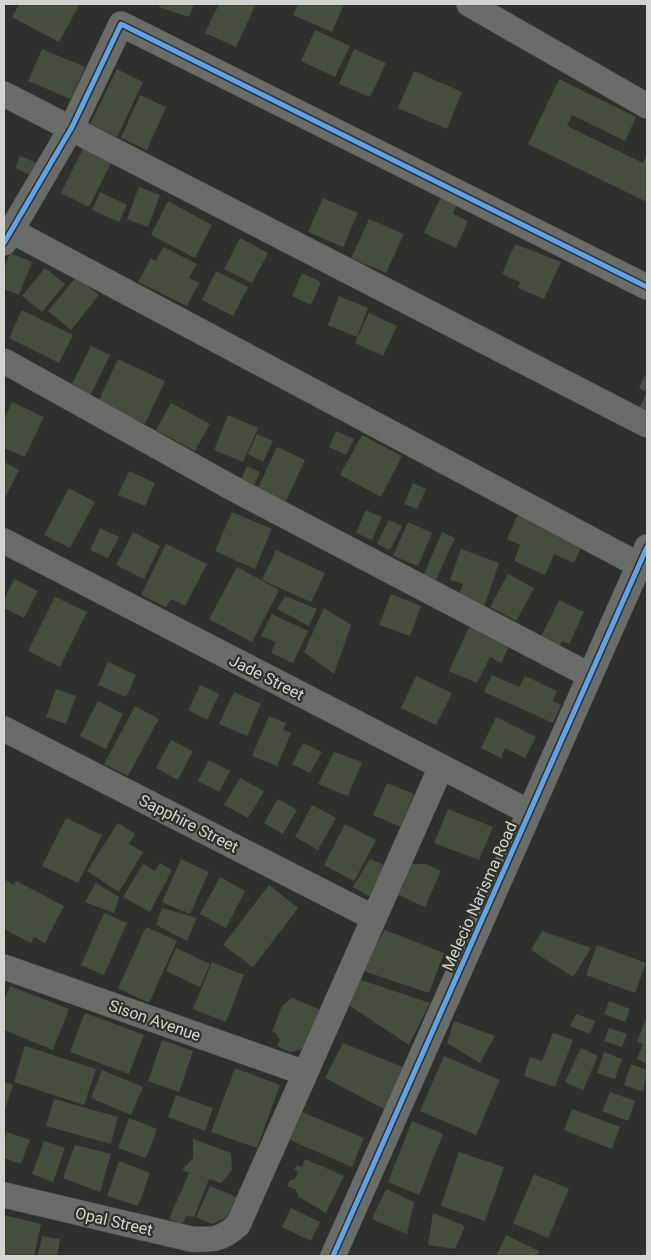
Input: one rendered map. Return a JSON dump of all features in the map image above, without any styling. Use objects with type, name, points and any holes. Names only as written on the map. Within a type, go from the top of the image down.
[{"type":"street","points":[[469,4],[647,106]]},
{"type":"street","points":[[643,556],[8,237],[72,127],[121,24],[647,287]]},
{"type":"street","points":[[4,94],[72,127],[647,425]]},
{"type":"street","points":[[4,361],[234,489],[589,675]]},
{"type":"street","name":"Jade Street","points":[[4,541],[529,812]]},
{"type":"street","name":"Melecio Narisma Road","points":[[333,1256],[643,556]]},
{"type":"street","name":"Sapphire Street","points":[[4,728],[374,918]]},
{"type":"street","points":[[305,1073],[441,767]]},
{"type":"street","name":"Sison Avenue","points":[[4,967],[305,1073]]},
{"type":"street","name":"Opal Street","points":[[4,1195],[191,1239],[210,1240],[225,1237],[238,1224],[247,1208],[305,1073]]},
{"type":"building","points":[[19,4],[80,4],[59,42],[12,17]]},
{"type":"building","points":[[160,4],[194,4],[189,17],[159,7]]},
{"type":"building","points":[[219,4],[256,4],[236,47],[205,33]]},
{"type":"building","points":[[298,4],[344,4],[332,32],[293,15]]},
{"type":"building","points":[[315,30],[350,46],[335,77],[301,61]]},
{"type":"building","points":[[42,49],[85,67],[71,99],[28,81]]},
{"type":"building","points":[[354,49],[386,63],[370,97],[339,84]]},
{"type":"building","points":[[117,69],[143,82],[117,137],[90,124]]},
{"type":"building","points":[[414,71],[462,92],[447,129],[398,108]]},
{"type":"building","points":[[559,79],[636,117],[625,141],[572,115],[567,126],[643,163],[647,154],[647,202],[528,144]]},
{"type":"building","points":[[140,95],[166,107],[147,150],[121,138]]},
{"type":"building","points":[[84,147],[112,161],[89,207],[61,193]]},
{"type":"building","points":[[20,156],[44,166],[39,179],[15,168]]},
{"type":"building","points":[[139,187],[160,195],[148,227],[127,219]]},
{"type":"building","points":[[100,192],[127,205],[119,222],[92,210]]},
{"type":"building","points":[[442,194],[458,202],[453,214],[468,221],[456,248],[424,233]]},
{"type":"building","points":[[323,198],[358,213],[343,247],[308,232]]},
{"type":"building","points":[[168,201],[212,225],[195,258],[151,235]]},
{"type":"building","points":[[369,219],[404,234],[386,273],[351,258]]},
{"type":"building","points":[[240,238],[268,253],[252,283],[224,269]]},
{"type":"building","points":[[515,244],[561,262],[544,299],[518,288],[520,282],[502,274]]},
{"type":"building","points":[[163,247],[197,264],[189,278],[199,283],[187,306],[138,282],[151,258],[156,261]]},
{"type":"building","points":[[10,253],[32,262],[19,295],[4,289],[4,269]]},
{"type":"building","points":[[45,268],[65,284],[42,312],[22,296]]},
{"type":"building","points":[[216,271],[248,287],[233,316],[202,300]]},
{"type":"building","points":[[302,273],[321,282],[311,305],[292,296]]},
{"type":"building","points":[[76,277],[99,295],[71,330],[48,311]]},
{"type":"building","points":[[339,296],[368,308],[357,337],[328,325]]},
{"type":"building","points":[[22,310],[73,335],[59,363],[9,338]]},
{"type":"building","points":[[369,313],[397,326],[383,356],[355,343]]},
{"type":"building","points":[[91,346],[110,355],[89,398],[70,388]]},
{"type":"building","points":[[118,359],[165,381],[145,424],[98,402]]},
{"type":"building","points":[[647,371],[647,392],[639,388]]},
{"type":"building","points":[[647,392],[647,418],[637,413]]},
{"type":"building","points":[[12,402],[44,417],[25,457],[4,448],[4,420]]},
{"type":"building","points":[[171,403],[210,424],[195,451],[156,430]]},
{"type":"building","points":[[228,415],[258,428],[243,462],[214,450]]},
{"type":"building","points":[[336,431],[354,439],[346,455],[329,447]]},
{"type":"building","points":[[257,434],[273,441],[263,462],[248,454]]},
{"type":"building","points":[[362,435],[402,456],[381,497],[340,475]]},
{"type":"building","points":[[277,447],[305,460],[285,503],[257,490]]},
{"type":"building","points":[[4,462],[19,470],[4,500]]},
{"type":"building","points":[[247,466],[260,472],[253,488],[240,482]]},
{"type":"building","points":[[129,471],[155,483],[145,506],[118,495]]},
{"type":"building","points":[[413,483],[426,489],[417,509],[404,504]]},
{"type":"building","points":[[69,488],[95,502],[70,548],[44,535]]},
{"type":"building","points":[[366,510],[382,517],[372,540],[356,533]]},
{"type":"building","points":[[232,512],[272,529],[255,569],[215,551]]},
{"type":"building","points":[[518,514],[583,543],[574,563],[554,554],[545,575],[514,561],[520,545],[507,539]]},
{"type":"building","points":[[389,520],[402,526],[390,550],[377,544]]},
{"type":"building","points":[[408,522],[432,533],[418,566],[393,556]]},
{"type":"building","points":[[100,528],[119,537],[108,558],[90,550]]},
{"type":"building","points":[[133,532],[160,546],[144,579],[116,565]]},
{"type":"building","points":[[442,532],[455,538],[434,584],[422,579]]},
{"type":"building","points":[[166,544],[207,564],[185,606],[171,599],[166,607],[141,595]]},
{"type":"building","points":[[461,549],[499,563],[483,610],[457,601],[463,584],[450,580]]},
{"type":"building","points":[[276,550],[325,573],[311,602],[262,580]]},
{"type":"building","points":[[237,567],[279,590],[252,642],[209,619]]},
{"type":"building","points":[[508,574],[534,588],[516,621],[490,607]]},
{"type":"building","points":[[14,579],[38,591],[24,618],[4,608],[4,600]]},
{"type":"building","points":[[391,594],[421,606],[410,636],[379,625]]},
{"type":"building","points":[[285,596],[317,609],[309,626],[277,609]]},
{"type":"building","points":[[55,597],[87,612],[60,667],[28,651]]},
{"type":"building","points":[[559,600],[584,612],[569,644],[562,641],[558,650],[539,641]]},
{"type":"building","points":[[324,608],[351,625],[334,674],[304,652]]},
{"type":"building","points":[[272,614],[308,631],[293,663],[271,653],[276,642],[261,636]]},
{"type":"building","points":[[470,625],[510,644],[501,663],[490,657],[477,683],[449,671]]},
{"type":"building","points":[[108,662],[136,675],[126,697],[98,685]]},
{"type":"building","points":[[492,675],[519,687],[525,676],[557,691],[553,701],[561,705],[553,723],[484,692]]},
{"type":"building","points":[[416,676],[452,693],[436,725],[401,708]]},
{"type":"building","points":[[200,685],[219,694],[207,720],[188,710]]},
{"type":"building","points":[[56,689],[76,696],[66,724],[46,717]]},
{"type":"building","points":[[234,692],[261,704],[247,736],[219,724]]},
{"type":"building","points":[[98,701],[123,714],[106,749],[80,736]]},
{"type":"building","points":[[135,706],[159,719],[128,776],[104,764]]},
{"type":"building","points":[[269,716],[286,723],[283,730],[291,733],[277,766],[252,756]]},
{"type":"building","points":[[496,717],[536,737],[525,758],[505,748],[501,758],[481,748]]},
{"type":"building","points":[[171,740],[193,751],[178,780],[156,768]]},
{"type":"building","points":[[303,743],[322,752],[310,773],[292,764]]},
{"type":"building","points":[[334,752],[362,762],[348,796],[318,784]]},
{"type":"building","points":[[209,760],[230,771],[219,792],[198,781]]},
{"type":"building","points":[[240,778],[264,791],[248,818],[224,805]]},
{"type":"building","points":[[387,783],[414,794],[401,827],[373,815]]},
{"type":"building","points":[[278,799],[297,810],[283,834],[264,823]]},
{"type":"building","points":[[312,805],[336,818],[318,850],[295,837]]},
{"type":"building","points":[[448,809],[493,827],[479,860],[434,843]]},
{"type":"building","points":[[66,818],[102,835],[78,883],[42,866]]},
{"type":"building","points":[[118,823],[135,834],[129,844],[143,852],[119,892],[87,871]]},
{"type":"building","points":[[345,824],[376,840],[354,881],[324,865]]},
{"type":"building","points":[[181,859],[209,872],[190,914],[162,902]]},
{"type":"building","points":[[370,859],[386,866],[371,897],[353,887]]},
{"type":"building","points":[[160,863],[172,870],[150,912],[123,897],[143,864],[155,871]]},
{"type":"building","points":[[412,864],[426,864],[441,871],[425,907],[398,895]]},
{"type":"building","points":[[220,877],[245,891],[226,928],[200,914]]},
{"type":"building","points":[[4,879],[14,885],[16,881],[64,906],[45,943],[34,937],[31,943],[4,929]]},
{"type":"building","points":[[96,883],[119,897],[114,913],[85,902]]},
{"type":"building","points":[[269,885],[298,908],[253,967],[223,945]]},
{"type":"building","points":[[162,908],[197,918],[187,941],[156,925]]},
{"type":"building","points":[[104,913],[127,923],[104,975],[81,965]]},
{"type":"building","points":[[146,927],[177,941],[149,1003],[118,988]]},
{"type":"building","points":[[385,930],[444,953],[429,993],[361,970]]},
{"type":"building","points":[[542,931],[591,948],[573,977],[531,950]]},
{"type":"building","points":[[597,945],[646,963],[635,993],[586,975]]},
{"type":"building","points":[[176,948],[210,964],[200,987],[166,971]]},
{"type":"building","points":[[212,962],[244,975],[226,1022],[193,1009]]},
{"type":"building","points":[[358,979],[430,1003],[409,1045],[350,1006]]},
{"type":"building","points":[[10,986],[69,1009],[53,1050],[4,1030],[4,1000]]},
{"type":"building","points":[[292,998],[321,1010],[304,1049],[290,1052],[277,1046],[280,1040],[276,1033],[272,1032],[282,1006]]},
{"type":"building","points":[[609,1001],[630,1009],[625,1022],[604,1014]]},
{"type":"building","points":[[85,1013],[144,1035],[129,1074],[70,1052]]},
{"type":"building","points":[[576,1014],[595,1021],[590,1034],[570,1026]]},
{"type":"building","points":[[646,1019],[647,1064],[637,1059],[643,1044],[637,1042]]},
{"type":"building","points":[[454,1021],[495,1036],[480,1063],[447,1043]]},
{"type":"building","points":[[609,1028],[627,1034],[622,1047],[604,1041]]},
{"type":"building","points":[[553,1033],[573,1040],[555,1087],[524,1076],[530,1057],[542,1061]]},
{"type":"building","points":[[162,1040],[193,1051],[179,1092],[148,1081]]},
{"type":"building","points":[[343,1043],[403,1067],[386,1110],[325,1078]]},
{"type":"building","points":[[25,1046],[96,1069],[84,1105],[14,1082]]},
{"type":"building","points":[[581,1048],[598,1056],[583,1090],[565,1082]]},
{"type":"building","points":[[604,1052],[622,1059],[615,1079],[597,1073]]},
{"type":"building","points":[[444,1056],[500,1080],[476,1135],[420,1111]]},
{"type":"building","points":[[631,1064],[647,1070],[643,1092],[624,1085]]},
{"type":"building","points":[[235,1068],[280,1085],[257,1148],[211,1132]]},
{"type":"building","points":[[102,1070],[143,1087],[131,1115],[91,1098]]},
{"type":"building","points":[[4,1082],[13,1085],[4,1113]]},
{"type":"building","points":[[610,1092],[635,1101],[628,1121],[602,1111]]},
{"type":"building","points":[[176,1095],[213,1108],[205,1131],[168,1117]]},
{"type":"building","points":[[54,1099],[118,1117],[111,1144],[46,1126]]},
{"type":"building","points":[[572,1109],[620,1127],[612,1149],[564,1130]]},
{"type":"building","points":[[302,1112],[364,1138],[352,1167],[290,1140]]},
{"type":"building","points":[[129,1118],[157,1129],[146,1158],[118,1148]]},
{"type":"building","points":[[412,1121],[443,1134],[419,1195],[388,1182]]},
{"type":"building","points":[[7,1132],[30,1140],[21,1164],[4,1158],[4,1141]]},
{"type":"building","points":[[193,1139],[231,1153],[232,1170],[221,1183],[209,1179],[194,1217],[186,1216],[182,1225],[169,1219],[189,1173],[204,1178],[182,1170],[193,1158]]},
{"type":"building","points":[[44,1141],[65,1148],[53,1182],[32,1174]]},
{"type":"building","points":[[75,1145],[111,1154],[100,1192],[63,1178]]},
{"type":"building","points":[[459,1152],[504,1167],[485,1221],[441,1206]]},
{"type":"building","points":[[305,1159],[344,1176],[326,1213],[299,1197],[296,1190],[287,1186],[290,1180],[295,1179],[298,1172],[294,1170],[297,1165],[302,1167]]},
{"type":"building","points":[[119,1161],[150,1173],[138,1206],[107,1196]]},
{"type":"building","points":[[534,1174],[569,1189],[548,1238],[513,1223]]},
{"type":"building","points":[[210,1186],[236,1197],[227,1217],[212,1224],[196,1217]]},
{"type":"building","points":[[386,1189],[414,1202],[407,1234],[372,1219]]},
{"type":"building","points":[[291,1208],[320,1222],[311,1241],[282,1227]]},
{"type":"building","points":[[433,1213],[465,1226],[455,1249],[428,1245]]},
{"type":"building","points":[[4,1215],[41,1224],[34,1256],[4,1256]]},
{"type":"building","points":[[506,1235],[539,1251],[537,1256],[496,1256]]},
{"type":"building","points":[[42,1236],[60,1239],[57,1256],[38,1256]]},
{"type":"cycle path","points":[[4,243],[72,127],[121,24],[647,287]]},
{"type":"cycle path","points":[[333,1256],[647,547]]}]
